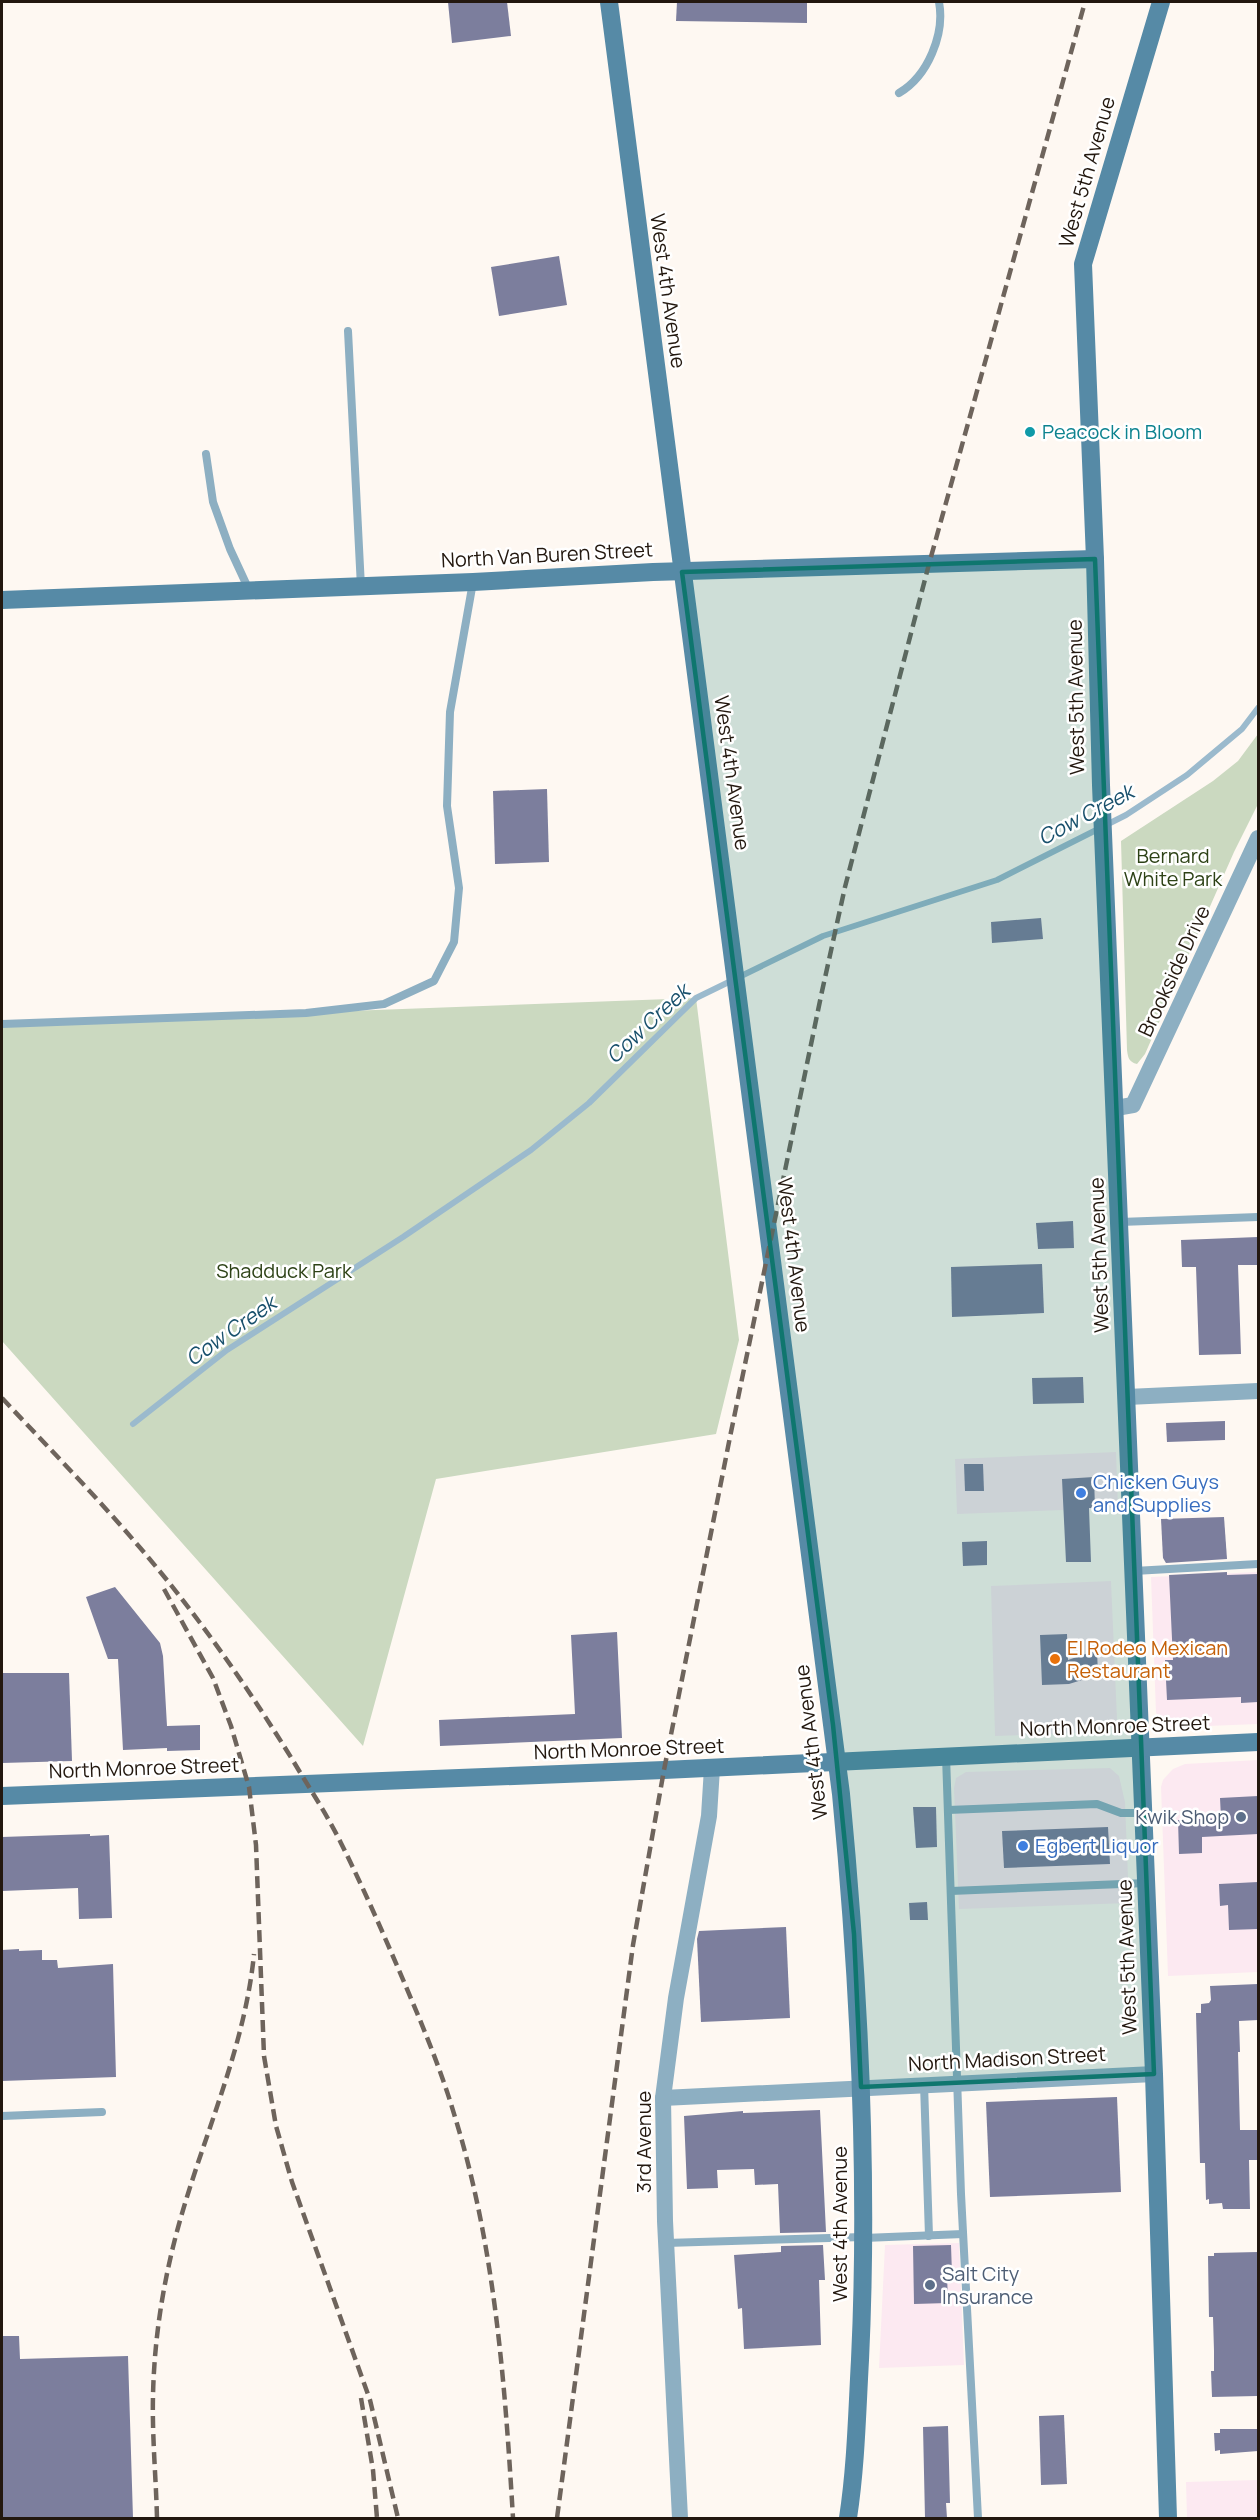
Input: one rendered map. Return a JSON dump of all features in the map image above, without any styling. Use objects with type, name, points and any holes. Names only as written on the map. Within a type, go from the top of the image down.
[{"type":"street","name":"West 4th Avenue","points":[[609,2],[841,1794],[854,1934],[861,2087],[864,2238],[853,2484],[848,2518]]},
{"type":"street","name":"West 5th Avenue","points":[[1161,2],[1083,264],[1095,559],[1101,785],[1147,1883],[1168,2518]]},
{"type":"street","name":"North Van Buren Street","points":[[2,600],[682,572],[1095,559]]},
{"type":"street","name":"Brookside Drive","points":[[1116,1107],[1133,1105],[1258,838]]},
{"type":"street","points":[[1127,1397],[1258,1391]]},
{"type":"street","name":"North Monroe Street","points":[[2,1796],[712,1768],[946,1755],[1258,1742]]},
{"type":"street","name":"3rd Avenue","points":[[680,2518],[666,2243],[663,2098],[676,1998],[709,1816],[712,1768]]},
{"type":"street","name":"North Madison Street","points":[[663,2098],[1154,2074]]},
{"type":"lane","points":[[899,93],[912,86],[934,48],[939,28],[939,2]]},
{"type":"lane","points":[[348,331],[361,586]]},
{"type":"lane","points":[[206,454],[213,502],[230,549],[249,591]]},
{"type":"lane","points":[[2,1024],[306,1013],[384,1004],[434,981],[454,942],[459,888],[447,806],[450,712],[472,582]]},
{"type":"lane","points":[[1120,1222],[1258,1217]]},
{"type":"lane","points":[[1134,1571],[1258,1564]]},
{"type":"lane","points":[[946,1755],[963,2234],[978,2518]]},
{"type":"lane","points":[[948,1810],[1097,1804],[1121,1813],[1144,1813]]},
{"type":"lane","points":[[951,1891],[1147,1883]]},
{"type":"lane","points":[[924,2085],[929,2236]]},
{"type":"lane","points":[[2,2116],[102,2112]]},
{"type":"lane","points":[[666,2243],[963,2234]]},
{"type":"highlighted area","points":[[1095,559],[1154,2074],[861,2087],[854,1934],[833,1725],[682,572]]},
{"type":"shaded area","points":[[1116,1452],[1118,1508],[957,1514],[955,1459]]},
{"type":"shaded area","points":[[1258,1572],[1258,1724],[1182,1727],[1166,1725],[1156,1713],[1151,1577]]},
{"type":"shaded area","points":[[1111,1581],[1117,1719],[1115,1724],[1103,1732],[995,1736],[991,1586]]},
{"type":"shaded area","points":[[1258,1760],[1258,1972],[1168,1976],[1161,1787],[1163,1780],[1173,1769],[1185,1764]]},
{"type":"shaded area","points":[[1110,1768],[1119,1776],[1125,1802],[1129,1903],[959,1909],[954,1788],[956,1778],[966,1772]]},
{"type":"shaded area","points":[[959,2243],[964,2365],[879,2368],[885,2245]]},
{"type":"shaded area","points":[[1258,2480],[1258,2518],[1187,2518],[1186,2482]]},
{"type":"green space","name":"Bernard White Park","points":[[1258,734],[1258,804],[1234,852],[1145,1054],[1137,1064],[1134,1063],[1129,1059],[1127,1050],[1121,841],[1213,781],[1238,761]]},
{"type":"green space","name":"Shadduck Park","points":[[696,998],[739,1340],[716,1434],[436,1479],[363,1746],[2,1341],[2,1024]]},
{"type":"building","points":[[448,2],[507,2],[511,36],[452,43]]},
{"type":"building","points":[[677,2],[807,2],[807,23],[676,21]]},
{"type":"building","points":[[559,256],[567,305],[499,316],[491,267]]},
{"type":"building","points":[[547,789],[549,862],[495,864],[493,791]]},
{"type":"building","points":[[1041,918],[1043,939],[992,943],[991,922]]},
{"type":"building","points":[[1073,1221],[1074,1248],[1038,1249],[1036,1223]]},
{"type":"building","points":[[1258,1237],[1258,1265],[1238,1265],[1241,1354],[1199,1355],[1196,1267],[1182,1267],[1181,1240]]},
{"type":"building","points":[[1042,1264],[1044,1313],[952,1317],[951,1267]]},
{"type":"building","points":[[1083,1377],[1084,1403],[1033,1404],[1032,1378]]},
{"type":"building","points":[[1225,1421],[1225,1440],[1167,1442],[1166,1423]]},
{"type":"building","points":[[964,1464],[983,1464],[984,1491],[965,1491]]},
{"type":"building","points":[[1094,1477],[1095,1508],[1089,1508],[1091,1562],[1066,1562],[1062,1479]]},
{"type":"building","points":[[1224,1517],[1227,1559],[1166,1563],[1163,1558],[1161,1519]]},
{"type":"building","points":[[987,1541],[987,1565],[963,1566],[962,1542]]},
{"type":"building","points":[[1227,1572],[1227,1575],[1258,1574],[1258,1702],[1241,1703],[1241,1697],[1167,1700],[1165,1660],[1173,1660],[1169,1575]]},
{"type":"building","points":[[115,1587],[160,1643],[163,1656],[167,1726],[200,1725],[200,1750],[167,1751],[167,1748],[123,1750],[118,1659],[108,1659],[86,1597]]},
{"type":"building","points":[[617,1632],[622,1738],[440,1746],[439,1720],[575,1714],[571,1635]]},
{"type":"building","points":[[1067,1634],[1068,1660],[1097,1650],[1098,1675],[1069,1684],[1042,1685],[1040,1635]]},
{"type":"building","points":[[2,1673],[69,1673],[72,1761],[2,1763]]},
{"type":"building","points":[[1258,1796],[1258,1834],[1202,1837],[1202,1853],[1179,1854],[1178,1820],[1221,1818],[1220,1798]]},
{"type":"building","points":[[913,1807],[936,1807],[937,1847],[916,1848]]},
{"type":"building","points":[[1108,1827],[1110,1864],[1004,1868],[1002,1831]]},
{"type":"building","points":[[90,1834],[90,1836],[109,1835],[112,1918],[79,1919],[78,1888],[2,1891],[2,1837]]},
{"type":"building","points":[[1258,1882],[1258,1929],[1229,1930],[1228,1905],[1220,1906],[1219,1884]]},
{"type":"building","points":[[927,1902],[928,1920],[910,1920],[909,1903]]},
{"type":"building","points":[[786,1927],[790,2018],[701,2022],[697,1939],[699,1931]]},
{"type":"building","points":[[19,1949],[19,1951],[42,1950],[42,1960],[57,1960],[58,1968],[113,1964],[116,2077],[2,2081],[2,1950]]},
{"type":"building","points":[[1258,1984],[1258,2020],[1239,2021],[1240,2052],[1238,2052],[1240,2130],[1258,2130],[1258,2160],[1249,2160],[1250,2209],[1223,2209],[1222,2203],[1209,2204],[1209,2199],[1206,2200],[1205,2163],[1200,2163],[1196,2013],[1201,2013],[1201,2004],[1209,2003],[1211,2000],[1210,1986]]},
{"type":"building","points":[[1117,2097],[1121,2192],[990,2197],[986,2102]]},
{"type":"building","points":[[820,2110],[826,2232],[780,2233],[778,2184],[755,2185],[754,2169],[717,2170],[718,2188],[687,2189],[684,2116],[743,2111],[743,2113]]},
{"type":"building","points":[[823,2245],[825,2280],[819,2280],[821,2345],[744,2349],[742,2308],[738,2309],[734,2255],[781,2252],[781,2246]]},
{"type":"building","points":[[951,2245],[952,2274],[947,2274],[948,2303],[914,2304],[913,2246]]},
{"type":"building","points":[[1258,2252],[1257,2396],[1212,2397],[1211,2371],[1214,2371],[1214,2351],[1213,2317],[1209,2317],[1208,2256],[1214,2256],[1214,2253]]},
{"type":"building","points":[[2,2336],[19,2336],[20,2359],[128,2356],[133,2518],[2,2518]]},
{"type":"building","points":[[1064,2415],[1067,2484],[1041,2485],[1039,2416]]},
{"type":"building","points":[[948,2426],[950,2503],[946,2503],[947,2518],[925,2518],[923,2427]]},
{"type":"building","points":[[1220,2429],[1258,2429],[1258,2451],[1220,2454],[1220,2450],[1215,2451],[1214,2433],[1220,2433]]},
{"type":"waterway","name":"Cow Creek","points":[[133,1424],[227,1350],[403,1237],[531,1150],[589,1103],[696,998],[823,936],[997,880],[1126,815],[1187,775],[1242,729],[1258,708]]},
{"type":"railway","points":[[557,2518],[633,1945],[664,1770],[821,996],[845,887],[929,564],[1085,2]]},
{"type":"railway","points":[[2,1398],[136,1543],[218,1648],[274,1731],[323,1810],[370,1904],[436,2060],[469,2166],[480,2216],[496,2316],[513,2518]]},
{"type":"railway","points":[[164,1589],[213,1678],[231,1726],[249,1787],[256,1845],[264,2056],[276,2126],[292,2182],[370,2400],[398,2518]]},
{"type":"railway","points":[[157,2518],[153,2396],[162,2302],[183,2210],[240,2029],[249,1992],[254,1954]]},
{"type":"railway","points":[[361,2398],[373,2470],[377,2518]]},
{"type":"place","name":"Peacock in Bloom","points":[[1030,432]]},
{"type":"place","name":"Chicken Guys and Supplies","points":[[1081,1493]]},
{"type":"place","name":"El Rodeo Mexican Restaurant","points":[[1055,1659]]},
{"type":"place","name":"Kwik Shop","points":[[1241,1817]]},
{"type":"place","name":"Egbert Liquor","points":[[1023,1846]]},
{"type":"place","name":"Salt City Insurance","points":[[930,2285]]}]
